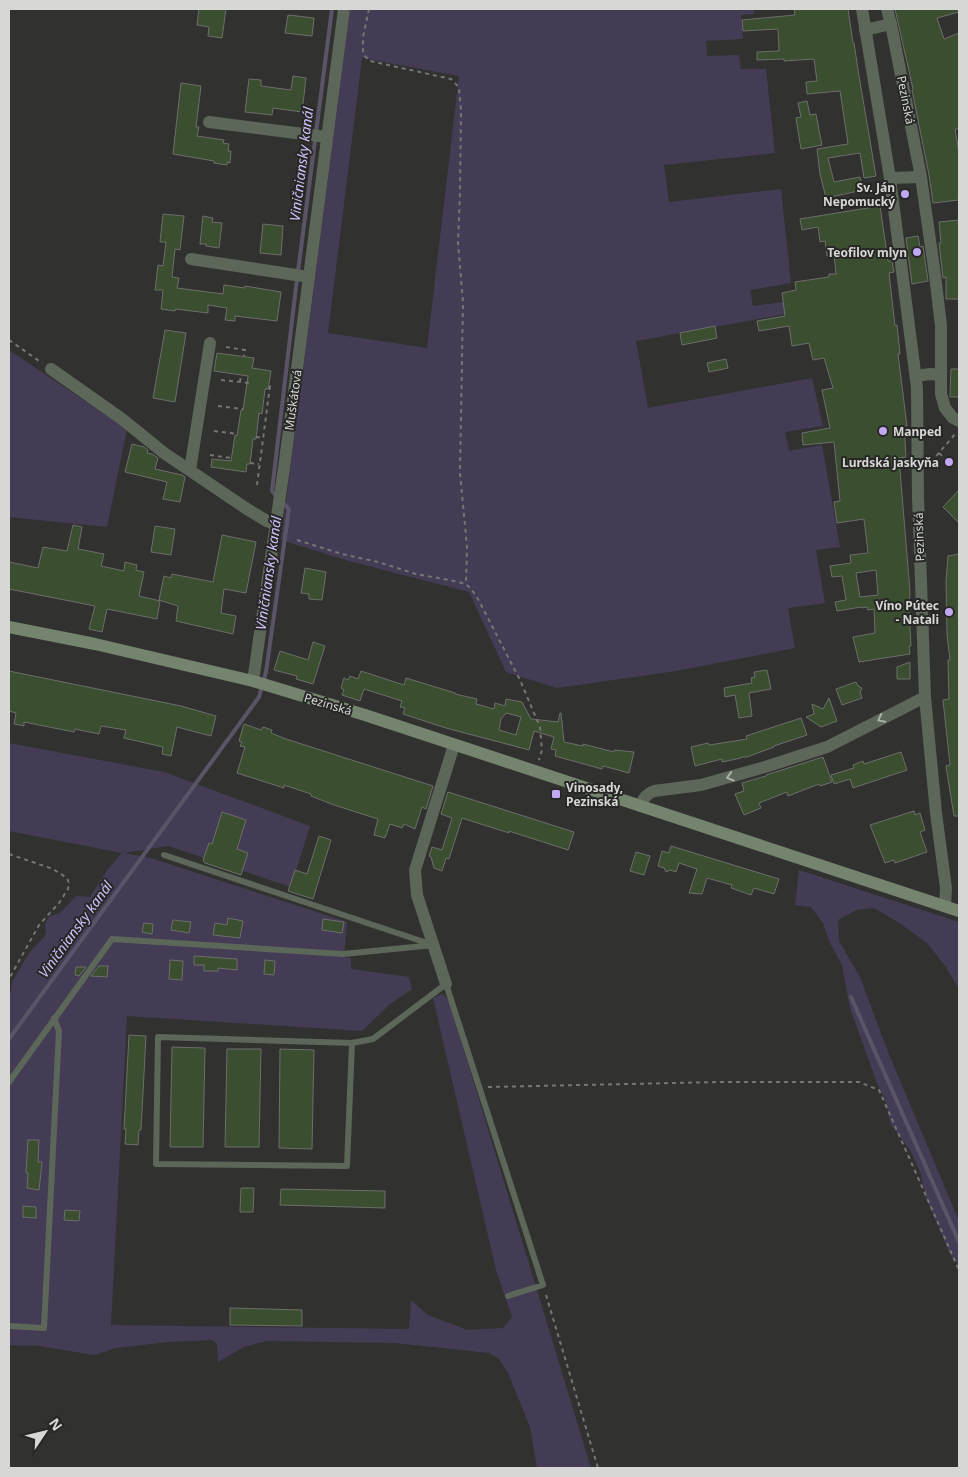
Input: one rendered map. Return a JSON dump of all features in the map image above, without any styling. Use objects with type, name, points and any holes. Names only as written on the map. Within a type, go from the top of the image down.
[{"type":"main road","name":"Pezinská","points":[[9,627],[95,644],[261,684],[454,745],[959,911]]},
{"type":"street","name":"Muškátová","points":[[261,684],[276,524],[344,9]]},
{"type":"street","name":"Pezinská","points":[[862,9],[890,178],[916,376],[925,697],[936,813],[946,888],[945,906]]},
{"type":"street","name":"Pezinská","points":[[887,9],[921,177],[941,326],[941,394],[945,408],[953,418],[959,421]]},
{"type":"street","points":[[865,30],[891,24]]},
{"type":"street","points":[[209,122],[327,137]]},
{"type":"street","points":[[890,178],[921,177]]},
{"type":"street","points":[[191,259],[309,277]]},
{"type":"street","points":[[190,470],[210,343]]},
{"type":"street","points":[[51,369],[122,419],[164,453],[267,521],[276,524]]},
{"type":"street","points":[[916,376],[941,375]]},
{"type":"street","points":[[640,806],[644,798],[654,790],[701,785],[827,747],[925,697]]},
{"type":"street","points":[[446,984],[417,895],[415,870],[454,745]]},
{"type":"lane","points":[[164,855],[434,945]]},
{"type":"lane","points":[[9,1082],[112,939],[343,954],[434,945]]},
{"type":"lane","points":[[352,1043],[347,1166],[156,1164],[158,1037],[352,1043],[373,1039],[446,984],[543,1285],[508,1296]]},
{"type":"lane","points":[[9,1326],[44,1328],[59,1031],[54,1018]]},
{"type":"path","points":[[369,9],[363,37],[363,54],[370,61],[451,79],[459,88],[461,112],[458,243],[463,321],[460,473],[467,547],[466,584]]},
{"type":"path","points":[[9,340],[51,369]]},
{"type":"path","points":[[226,347],[245,350],[244,356]]},
{"type":"path","points":[[240,382],[241,375]]},
{"type":"path","points":[[222,380],[250,383]]},
{"type":"path","points":[[256,485],[267,412],[270,386],[268,386]]},
{"type":"path","points":[[218,406],[244,409]]},
{"type":"path","points":[[262,411],[267,412]]},
{"type":"path","points":[[918,476],[959,430]]},
{"type":"path","points":[[214,431],[238,434]]},
{"type":"path","points":[[256,436],[263,438]]},
{"type":"path","points":[[939,453],[948,462]]},
{"type":"path","points":[[210,455],[232,458]]},
{"type":"path","points":[[250,463],[260,464]]},
{"type":"path","points":[[297,540],[416,574],[466,584],[472,590],[487,615],[520,680],[540,727],[542,750],[537,772]]},
{"type":"path","points":[[9,854],[53,869],[67,878],[69,883],[68,889],[59,903],[39,925],[9,979]]},
{"type":"path","points":[[479,1087],[720,1082],[859,1082],[879,1090],[959,1270]]},
{"type":"path","points":[[543,1285],[598,1468]]},
{"type":"shaded area","points":[[350,9],[754,9],[754,14],[741,15],[743,39],[706,41],[707,56],[739,55],[741,69],[766,69],[775,153],[664,165],[669,202],[781,189],[791,283],[750,290],[753,306],[783,302],[786,314],[636,341],[648,408],[812,378],[823,426],[785,432],[789,451],[822,445],[840,547],[816,550],[825,603],[788,608],[795,648],[676,671],[557,688],[506,672],[469,592],[349,561],[281,540]],"holes":[[[362,58],[459,76],[427,348],[328,333]]]},
{"type":"shaded area","points":[[9,350],[127,429],[107,527],[9,517]]},
{"type":"shaded area","points":[[9,743],[164,772],[310,826],[291,887],[168,846],[124,853],[151,858],[347,922],[344,957],[351,958],[351,969],[409,977],[412,989],[390,1004],[362,1031],[127,1016],[111,1325],[409,1329],[411,1300],[428,1315],[467,1330],[503,1328],[512,1317],[496,1270],[433,998],[443,994],[449,1001],[591,1468],[537,1468],[530,1427],[508,1373],[499,1359],[489,1353],[395,1343],[266,1341],[244,1347],[218,1362],[217,1345],[213,1340],[169,1342],[116,1348],[94,1355],[39,1346],[9,1345],[9,994],[12,982],[29,953],[44,937],[46,932],[45,924],[49,917],[61,912],[76,896],[90,897],[108,869],[122,853],[9,831]]},
{"type":"shaded area","points":[[799,870],[959,922],[959,989],[946,967],[927,943],[901,924],[874,908],[856,910],[838,920],[839,941],[860,977],[888,1052],[959,1221],[959,1265],[950,1254],[926,1198],[921,1174],[910,1150],[891,1125],[885,1099],[877,1083],[850,1008],[842,965],[830,943],[823,923],[811,907],[795,905]]},
{"type":"building","points":[[199,9],[226,9],[222,38],[208,36],[209,27],[197,25]]},
{"type":"building","points":[[794,9],[848,9],[876,176],[864,178],[860,153],[828,158],[834,182],[860,177],[863,190],[826,198],[820,174],[817,149],[848,144],[840,91],[807,94],[806,82],[817,81],[814,59],[757,60],[757,52],[779,51],[778,29],[743,31],[742,20],[795,15]]},
{"type":"building","points":[[895,9],[959,9],[959,12],[937,18],[944,39],[959,33],[959,129],[955,129],[959,153],[959,200],[933,203],[913,89]]},
{"type":"building","points":[[288,15],[314,18],[312,36],[285,33]]},
{"type":"building","points":[[293,76],[306,78],[302,112],[273,108],[272,115],[245,112],[249,79],[261,80],[261,86],[291,90]]},
{"type":"building","points":[[181,83],[201,86],[196,127],[199,127],[197,136],[224,140],[223,143],[229,144],[228,151],[231,151],[230,163],[227,162],[227,165],[173,154]]},
{"type":"building","points":[[807,101],[810,115],[816,114],[822,145],[801,149],[796,118],[801,117],[798,103]]},
{"type":"building","points":[[880,206],[888,261],[892,261],[894,272],[889,273],[895,326],[897,325],[900,354],[898,354],[907,426],[904,426],[906,457],[899,458],[910,592],[910,654],[859,662],[853,637],[875,633],[874,609],[868,610],[867,607],[861,607],[837,611],[835,602],[846,600],[842,576],[832,577],[830,566],[851,563],[850,555],[868,553],[864,519],[837,523],[834,502],[840,501],[834,442],[803,445],[802,433],[830,428],[822,390],[833,388],[824,358],[813,360],[809,343],[792,346],[789,326],[759,331],[757,321],[785,316],[782,293],[796,290],[795,282],[829,277],[829,274],[836,274],[834,255],[827,256],[825,241],[820,242],[818,227],[802,230],[800,219]],"holes":[[[876,570],[878,595],[860,597],[856,573]]]},
{"type":"building","points":[[163,214],[184,216],[180,250],[175,249],[172,277],[179,278],[177,288],[223,294],[224,285],[245,288],[245,286],[281,292],[277,321],[235,316],[235,321],[225,320],[227,308],[208,305],[208,313],[161,309],[163,290],[155,290],[158,265],[163,266],[166,242],[160,242]]},
{"type":"building","points":[[203,216],[213,218],[212,222],[222,223],[219,248],[200,244]]},
{"type":"building","points":[[959,220],[959,299],[946,299],[946,277],[943,278],[939,222]]},
{"type":"building","points":[[263,224],[283,226],[281,255],[260,253]]},
{"type":"building","name":"Teofilov mlyn","points":[[918,236],[920,247],[923,246],[928,281],[912,284],[906,238]]},
{"type":"building","points":[[715,326],[717,338],[682,345],[680,333]]},
{"type":"building","points":[[165,330],[186,333],[175,402],[153,398]]},
{"type":"building","points":[[217,353],[254,358],[252,368],[271,371],[268,389],[265,389],[262,414],[259,413],[256,439],[253,439],[250,464],[247,464],[246,472],[211,467],[212,459],[231,461],[235,435],[237,436],[241,410],[243,410],[248,376],[214,371]]},
{"type":"building","points":[[726,359],[728,368],[709,372],[707,363]]},
{"type":"building","points":[[951,369],[959,369],[959,397],[950,397]]},
{"type":"building","points":[[132,444],[144,447],[148,450],[147,453],[158,458],[155,469],[185,477],[180,502],[163,499],[167,482],[125,472]]},
{"type":"building","points":[[959,490],[959,523],[943,507]]},
{"type":"building","points":[[73,525],[82,527],[78,549],[104,554],[101,566],[124,571],[125,562],[137,565],[136,570],[144,572],[139,596],[160,601],[157,619],[107,609],[102,632],[89,629],[95,606],[9,589],[9,562],[38,568],[43,547],[67,551]]},
{"type":"building","points":[[155,526],[175,529],[171,555],[151,552]]},
{"type":"building","points":[[222,535],[256,542],[246,593],[224,589],[221,613],[236,616],[233,634],[176,621],[178,606],[159,600],[164,576],[171,578],[172,574],[213,582]]},
{"type":"building","points":[[959,554],[959,816],[954,816],[946,766],[950,765],[943,700],[949,699],[948,660],[950,660],[947,635],[946,581],[948,556]]},
{"type":"building","points":[[305,568],[326,572],[322,600],[309,599],[309,594],[301,593]]},
{"type":"building","points":[[313,642],[325,646],[313,684],[296,679],[297,676],[274,670],[280,651],[308,660]]},
{"type":"building","points":[[910,662],[910,679],[897,679],[897,667]]},
{"type":"building","points":[[767,670],[771,689],[749,693],[752,716],[739,718],[735,695],[725,697],[724,688],[752,683],[751,678],[755,677],[754,672]]},
{"type":"building","points":[[9,671],[181,706],[216,716],[211,736],[177,727],[171,756],[162,754],[163,747],[124,738],[126,730],[101,726],[99,734],[75,729],[74,732],[24,722],[24,726],[14,724],[16,713],[9,711]]},
{"type":"building","points":[[361,671],[404,685],[406,678],[477,699],[476,704],[494,709],[495,703],[505,706],[506,699],[522,702],[531,719],[558,722],[561,713],[564,742],[583,746],[583,744],[614,752],[614,750],[634,752],[629,773],[603,766],[602,769],[555,756],[556,750],[551,749],[554,737],[534,731],[529,750],[446,728],[403,714],[405,708],[400,707],[402,701],[364,689],[360,701],[342,695],[344,690],[341,688],[344,678],[348,680],[350,676],[358,679]],"holes":[[[506,713],[521,717],[516,735],[499,730],[501,719]]]},
{"type":"building","points":[[856,682],[862,688],[860,692],[862,698],[842,705],[836,689]]},
{"type":"building","points":[[829,698],[837,721],[821,727],[806,717],[814,714],[812,704],[823,709]]},
{"type":"building","points":[[801,718],[807,735],[747,757],[722,762],[722,759],[695,766],[691,747],[708,743],[709,745],[747,739],[746,736]]},
{"type":"building","points":[[244,724],[261,730],[263,727],[272,730],[271,733],[286,739],[433,786],[426,809],[422,807],[415,829],[404,824],[402,828],[390,824],[385,838],[374,835],[378,819],[334,805],[311,796],[311,794],[284,785],[284,788],[237,773],[245,747],[240,746],[242,742],[239,741]]},
{"type":"building","points":[[901,752],[907,770],[853,788],[850,779],[834,784],[831,775],[854,768],[853,765],[863,761],[864,764]]},
{"type":"building","points":[[823,757],[832,782],[820,786],[819,784],[788,796],[787,792],[759,803],[761,808],[744,815],[735,794],[744,791],[742,783]]},
{"type":"building","points":[[448,792],[574,832],[568,850],[462,818],[449,859],[446,858],[442,871],[434,868],[429,856],[432,847],[442,850],[452,818],[441,814]]},
{"type":"building","points":[[914,811],[915,815],[920,813],[925,830],[920,832],[927,852],[895,863],[894,860],[885,863],[870,825]]},
{"type":"building","points":[[222,812],[246,820],[237,849],[248,853],[241,875],[205,863],[203,860],[209,843],[212,844]]},
{"type":"building","points":[[319,836],[331,840],[313,899],[288,891],[295,870],[307,874]]},
{"type":"building","points":[[671,846],[779,879],[774,894],[754,888],[751,895],[731,888],[732,885],[707,878],[702,894],[689,893],[697,869],[679,863],[676,872],[670,870],[666,872],[664,868],[658,866],[662,851],[669,853]]},
{"type":"building","points":[[636,852],[650,856],[644,875],[630,871]]},
{"type":"building","points":[[228,918],[243,921],[240,938],[213,935],[215,923],[227,925]]},
{"type":"building","points":[[323,919],[344,922],[342,933],[322,930]]},
{"type":"building","points":[[173,920],[191,922],[189,933],[171,930]]},
{"type":"building","points":[[144,923],[153,924],[152,934],[142,932]]},
{"type":"building","points":[[194,956],[237,959],[237,970],[218,968],[218,971],[204,971],[204,965],[194,965]]},
{"type":"building","points":[[170,960],[183,961],[182,980],[169,979]]},
{"type":"building","points":[[265,960],[275,961],[274,975],[264,974]]},
{"type":"building","points":[[99,966],[108,966],[107,977],[91,976]]},
{"type":"building","points":[[76,967],[86,967],[79,976],[75,975]]},
{"type":"building","points":[[129,1035],[146,1036],[141,1130],[139,1130],[138,1145],[125,1144],[126,1129],[124,1129]]},
{"type":"building","points":[[172,1047],[205,1048],[203,1147],[170,1147]]},
{"type":"building","points":[[227,1049],[261,1049],[259,1147],[225,1147]]},
{"type":"building","points":[[280,1049],[314,1050],[312,1149],[279,1148]]},
{"type":"building","points":[[28,1140],[39,1140],[38,1162],[42,1162],[39,1190],[27,1188]]},
{"type":"building","points":[[241,1188],[254,1188],[253,1212],[240,1212]]},
{"type":"building","points":[[281,1189],[385,1191],[385,1208],[280,1205]]},
{"type":"building","points":[[23,1206],[36,1207],[36,1218],[23,1217]]},
{"type":"building","points":[[65,1210],[80,1211],[79,1221],[64,1220]]},
{"type":"building","points":[[230,1308],[302,1310],[302,1326],[230,1325]]},
{"type":"waterway","name":"Viničniansky kanál","points":[[276,496],[272,491],[332,9]]},
{"type":"waterway","name":"Viničniansky kanál","points":[[9,1039],[259,697],[266,672],[289,509],[283,503]]},
{"type":"waterway","points":[[851,997],[959,1242]]},
{"type":"place","name":"Sv. Ján Nepomucký","points":[[905,194]]},
{"type":"place","name":"Teofilov mlyn","points":[[917,252]]},
{"type":"place","name":"Manped","points":[[883,431]]},
{"type":"place","name":"Lurdská jaskyňa","points":[[949,462]]},
{"type":"place","name":"Víno Pútec - Natali","points":[[949,612]]},
{"type":"place","name":"Vinosady, Pezinská","points":[[556,794]]}]
